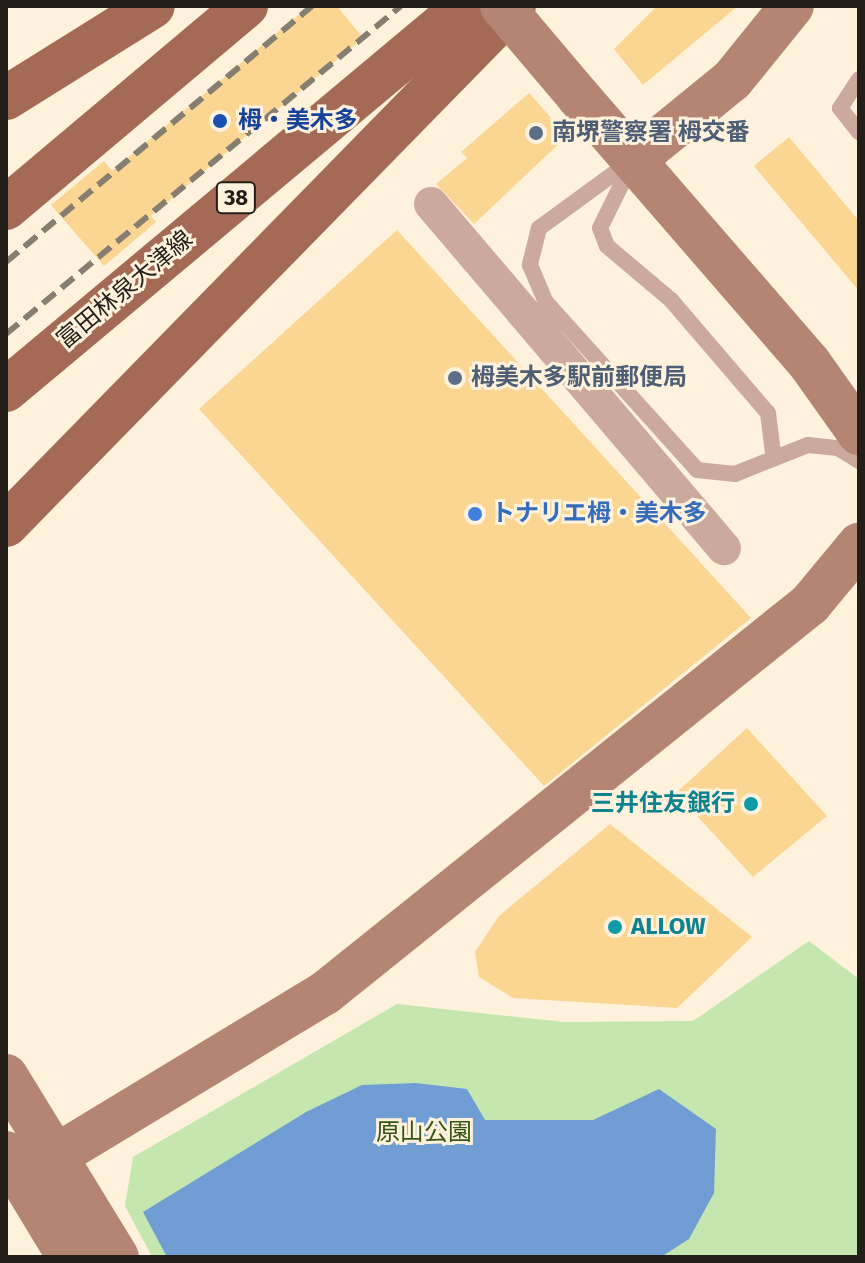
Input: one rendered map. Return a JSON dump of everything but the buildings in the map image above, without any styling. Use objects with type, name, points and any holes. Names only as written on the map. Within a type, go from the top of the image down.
[{"type":"main road","points":[[6,98],[153,6]]},
{"type":"main road","points":[[6,208],[246,6]]},
{"type":"main road","name":"富田林泉大津線","points":[[6,390],[465,6]]},
{"type":"main road","points":[[6,525],[514,6]]},
{"type":"street","points":[[502,6],[810,364],[859,433]]},
{"type":"street","points":[[635,159],[732,80],[792,6]]},
{"type":"street","points":[[431,204],[724,548]]},
{"type":"street","points":[[27,1161],[325,993],[810,604],[859,545]]},
{"type":"street","points":[[6,1076],[27,1161],[69,1257]]},
{"type":"street","points":[[27,1161],[117,1257]]},
{"type":"lane","points":[[859,79],[840,108],[859,132]]},
{"type":"lane","points":[[635,159],[600,228],[607,246],[671,300],[768,413],[773,453]]},
{"type":"lane","points":[[635,159],[539,228],[531,246],[534,283],[684,462],[716,476],[735,474],[773,453],[808,445],[838,448],[859,461]]},
{"type":"green space","name":"原山公園","points":[[809,941],[859,979],[859,1257],[152,1257],[125,1206],[133,1157],[397,1004],[564,1022],[693,1021]]},
{"type":"water","points":[[416,1083],[467,1089],[485,1120],[593,1120],[659,1089],[716,1129],[714,1193],[689,1239],[661,1257],[167,1257],[143,1212],[306,1112],[362,1085]]},
{"type":"railway","points":[[6,262],[312,6]]},
{"type":"railway","points":[[6,334],[401,6]]},
{"type":"place","name":"栂・美木多","points":[[220,121]]},
{"type":"place","name":"南堺警察署 栂交番","points":[[536,133]]},
{"type":"place","name":"栂美木多駅前郵便局","points":[[455,378]]},
{"type":"place","name":"トナリエ栂・美木多","points":[[475,514]]},
{"type":"place","name":"三井住友銀行","points":[[751,804]]},
{"type":"place","name":"ALLOW","points":[[615,927]]}]
